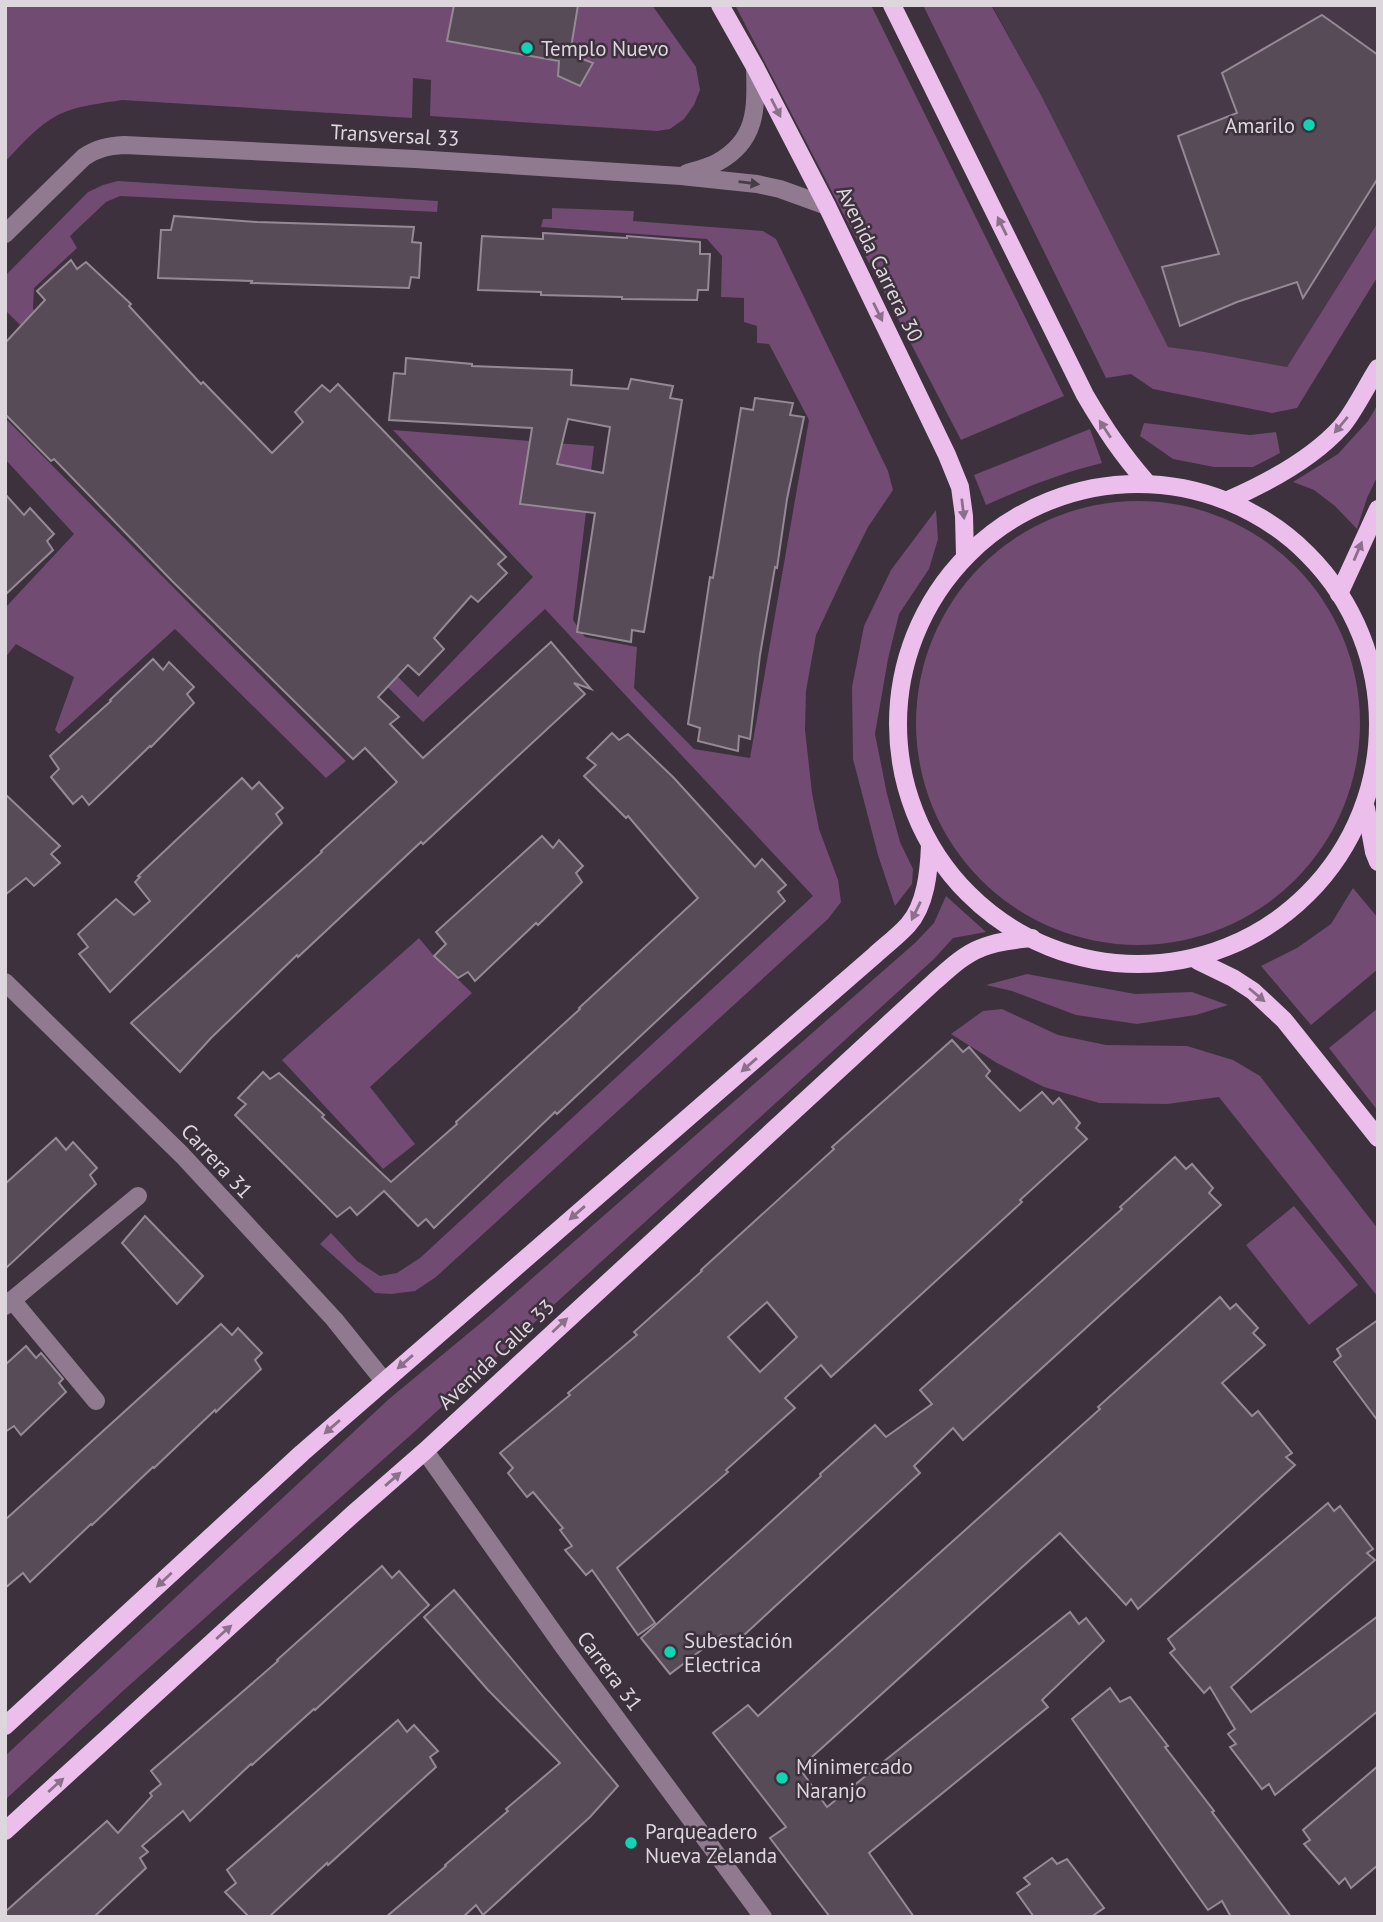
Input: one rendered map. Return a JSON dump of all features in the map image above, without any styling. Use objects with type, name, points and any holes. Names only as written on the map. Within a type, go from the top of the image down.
[{"type":"main road","name":"Avenida Carrera 30","points":[[720,5],[827,206],[951,465],[960,487],[965,555]]},
{"type":"main road","points":[[892,5],[1085,395],[1120,452],[1147,482]]},
{"type":"main road","points":[[1228,500],[1266,484],[1305,458],[1341,426],[1378,368]]},
{"type":"main road","points":[[1147,482],[1188,488],[1228,500],[1291,539],[1339,594],[1365,650],[1376,710],[1372,771],[1365,806],[1354,838],[1323,875],[1285,913],[1249,939],[1198,961],[1146,964],[1102,962],[1032,938],[982,906],[949,872],[930,845],[903,776],[898,717],[906,657],[929,603],[965,555],[1009,522],[1048,499],[1096,485],[1147,482]]},
{"type":"main road","points":[[1339,594],[1378,509]]},
{"type":"main road","points":[[1365,806],[1378,862]]},
{"type":"main road","points":[[5,1726],[302,1453],[910,923],[922,899],[929,875],[930,845]]},
{"type":"main road","name":"Avenida Calle 33","points":[[5,1831],[425,1451],[957,962],[980,948],[1032,938]]},
{"type":"main road","points":[[1198,961],[1253,991],[1284,1020],[1378,1138]]},
{"type":"street","name":"Transversal 33","points":[[681,176],[717,163],[741,145],[748,134],[756,101],[755,67]]},
{"type":"street","name":"Transversal 33","points":[[5,234],[93,150],[124,145],[415,159],[681,176],[757,184],[780,189],[827,206]]},
{"type":"street","name":"Carrera 31","points":[[5,982],[182,1155],[334,1319],[384,1381]]},
{"type":"street","points":[[96,1402],[9,1303],[138,1196]]},
{"type":"street","name":"Carrera 31","points":[[425,1451],[563,1646],[763,1917]]},
{"type":"shaded area","points":[[5,5],[652,5],[696,67],[700,90],[684,119],[670,129],[657,131],[430,116],[431,80],[413,78],[412,118],[122,100],[81,107],[50,119],[5,162]]},
{"type":"shaded area","points":[[735,5],[871,5],[1064,396],[961,440]]},
{"type":"shaded area","points":[[923,5],[991,5],[1041,95],[1168,347],[1287,367],[1378,222],[1378,276],[1297,408],[1272,413],[1153,389],[1131,374],[1106,378]]},
{"type":"shaded area","points":[[992,5],[1378,5],[1378,221],[1287,367],[1167,347],[1041,95]]},
{"type":"shaded area","points":[[118,181],[438,201],[437,212],[120,196],[106,202],[70,236],[77,248],[34,288],[33,309],[418,697],[533,577],[393,430],[594,446],[573,620],[585,637],[637,647],[634,688],[694,749],[750,758],[809,420],[769,344],[757,343],[757,326],[744,322],[744,298],[721,297],[722,256],[707,239],[541,227],[543,219],[552,219],[552,208],[634,211],[633,221],[763,231],[776,239],[888,471],[893,490],[868,527],[816,635],[806,691],[805,730],[812,793],[819,829],[838,880],[841,902],[828,919],[436,1277],[415,1291],[375,1293],[320,1244],[331,1233],[357,1261],[380,1276],[397,1273],[420,1258],[813,896],[545,609],[423,722],[5,310],[5,276],[88,192]]},
{"type":"shaded area","points":[[1378,404],[1378,475],[1357,529],[1335,506],[1314,490],[1293,482],[1338,454],[1368,421]]},
{"type":"shaded area","points":[[5,418],[346,761],[326,778],[175,629],[59,734],[55,730],[74,677],[16,644],[5,658],[5,608],[74,534],[5,459]]},
{"type":"shaded area","points":[[1144,423],[1250,435],[1276,432],[1280,453],[1253,467],[1214,467],[1173,459],[1140,436]]},
{"type":"shaded area","points":[[1090,429],[1102,463],[1043,481],[986,505],[974,475]]},
{"type":"shaded area","points":[[1138,501],[1181,505],[1223,517],[1262,538],[1295,566],[1323,599],[1344,638],[1356,680],[1360,723],[1356,766],[1344,808],[1323,847],[1295,880],[1262,908],[1223,929],[1181,941],[1138,945],[1095,941],[1053,929],[1014,908],[981,880],[953,847],[932,808],[920,766],[916,723],[920,680],[932,638],[953,599],[981,566],[1014,538],[1053,517],[1095,505]]},
{"type":"shaded area","points":[[936,510],[938,539],[929,569],[899,614],[875,734],[900,842],[913,869],[912,884],[895,906],[878,855],[853,759],[852,687],[864,626],[891,570]]},
{"type":"shaded area","points":[[1353,888],[1378,918],[1378,969],[1311,1025],[1261,966],[1297,948],[1331,924]]},
{"type":"shaded area","points":[[946,896],[986,932],[953,938],[934,959],[413,1433],[124,1690],[5,1800],[5,1756],[389,1399],[488,1317],[915,943],[934,923]]},
{"type":"shaded area","points":[[419,938],[472,993],[370,1087],[415,1144],[383,1169],[282,1060]]},
{"type":"shaded area","points":[[1027,974],[1135,994],[1192,992],[1228,1005],[1196,1015],[1137,1024],[1076,1015],[1012,991],[986,985]]},
{"type":"shaded area","points":[[1378,1008],[1378,1111],[1329,1048]]},
{"type":"shaded area","points":[[1002,1009],[1058,1035],[1106,1045],[1187,1046],[1233,1060],[1260,1076],[1378,1229],[1378,1297],[1219,1097],[1167,1104],[1099,1103],[1044,1087],[997,1063],[951,1034],[983,1011]]},
{"type":"shaded area","points":[[1294,1206],[1358,1285],[1309,1325],[1246,1245]]},
{"type":"building","name":"Templo Nuevo","points":[[454,5],[578,5],[570,54],[593,63],[580,86],[558,76],[559,61],[447,41]]},
{"type":"building","name":"Amarilo","points":[[1322,15],[1378,55],[1378,178],[1303,298],[1297,282],[1237,302],[1180,326],[1162,267],[1219,254],[1178,136],[1237,113],[1222,73]]},
{"type":"building","points":[[174,216],[257,222],[414,227],[412,242],[421,243],[419,278],[411,277],[409,288],[158,278],[161,230],[171,230]]},
{"type":"building","points":[[543,233],[700,242],[700,254],[710,254],[708,290],[698,290],[697,300],[622,299],[478,290],[482,236],[543,239]]},
{"type":"building","points":[[71,260],[77,269],[86,262],[131,304],[129,306],[201,384],[203,382],[272,453],[303,422],[295,412],[322,385],[330,392],[338,384],[506,557],[498,564],[507,573],[478,602],[471,596],[434,638],[444,649],[419,675],[408,665],[378,697],[399,717],[390,724],[423,758],[551,642],[591,689],[574,683],[585,694],[423,844],[421,842],[298,957],[297,955],[211,1038],[180,1072],[131,1023],[397,782],[365,748],[353,759],[172,581],[54,459],[51,461],[5,414],[5,343],[45,300],[37,291]]},
{"type":"building","points":[[406,358],[472,366],[572,370],[571,385],[628,389],[631,379],[673,386],[670,398],[682,400],[644,632],[632,630],[631,642],[577,632],[595,513],[520,504],[532,428],[389,420],[394,373],[405,374]],"holes":[[[568,419],[610,427],[603,473],[557,464]]]},
{"type":"building","points":[[755,398],[793,403],[790,415],[804,417],[760,655],[750,739],[739,736],[738,751],[698,741],[700,728],[688,724],[710,577],[713,578],[741,408],[753,410]]},
{"type":"building","points":[[5,494],[24,515],[30,508],[54,534],[47,541],[53,550],[5,595]]},
{"type":"building","points":[[153,659],[163,670],[169,662],[194,687],[187,694],[194,703],[89,805],[82,796],[73,804],[51,777],[59,769],[50,756]]},
{"type":"building","points":[[612,733],[619,740],[628,734],[673,777],[755,867],[762,859],[786,885],[778,892],[785,901],[557,1114],[555,1112],[434,1228],[426,1219],[418,1226],[384,1191],[357,1215],[350,1207],[337,1217],[235,1115],[246,1104],[238,1098],[263,1072],[270,1079],[279,1073],[391,1182],[457,1124],[456,1122],[698,898],[628,816],[626,818],[584,776],[596,765],[587,758]]},
{"type":"building","points":[[242,778],[252,789],[259,782],[283,808],[276,814],[282,823],[110,992],[79,954],[88,947],[78,934],[116,899],[134,915],[150,901],[135,882],[140,877],[138,876]]},
{"type":"building","points":[[5,794],[60,846],[51,854],[60,863],[34,886],[26,878],[5,895]]},
{"type":"building","points":[[542,836],[553,848],[559,840],[583,866],[576,873],[582,882],[475,981],[468,972],[458,978],[434,956],[446,944],[436,932]]},
{"type":"building","points":[[952,1040],[963,1052],[969,1047],[990,1071],[986,1076],[1020,1111],[1042,1092],[1053,1104],[1059,1098],[1080,1123],[1076,1128],[1087,1139],[831,1377],[821,1365],[785,1398],[795,1408],[726,1470],[728,1472],[617,1568],[655,1623],[638,1635],[592,1570],[586,1575],[565,1550],[572,1546],[560,1530],[563,1528],[533,1492],[527,1497],[508,1473],[513,1468],[500,1453],[637,1335],[634,1332],[834,1149],[832,1147]],"holes":[[[767,1302],[797,1337],[760,1372],[728,1337]]]},
{"type":"building","points":[[56,1138],[66,1150],[73,1142],[97,1168],[90,1175],[96,1184],[5,1269],[5,1184]]},
{"type":"building","points":[[1175,1157],[1186,1169],[1192,1164],[1213,1188],[1209,1193],[1221,1205],[963,1440],[953,1428],[914,1466],[920,1473],[731,1647],[721,1635],[670,1674],[641,1638],[875,1425],[886,1437],[932,1404],[920,1390],[1122,1209],[1120,1207]]},
{"type":"building","points":[[145,1216],[203,1276],[177,1304],[122,1243]]},
{"type":"building","points":[[1220,1297],[1230,1309],[1236,1304],[1258,1328],[1253,1333],[1265,1345],[1222,1383],[1252,1416],[1258,1411],[1292,1453],[1286,1457],[1295,1465],[1138,1609],[1131,1599],[1126,1605],[1060,1533],[803,1765],[800,1769],[827,1807],[1070,1612],[1079,1624],[1086,1618],[1104,1641],[1042,1700],[1048,1707],[869,1853],[914,1917],[830,1917],[770,1838],[786,1827],[713,1733],[748,1705],[758,1716],[1100,1409],[1098,1407]]},
{"type":"building","points":[[1378,1320],[1378,1421],[1334,1362],[1341,1356],[1337,1349]]},
{"type":"building","points":[[221,1324],[232,1335],[238,1328],[262,1353],[255,1360],[261,1369],[30,1582],[23,1573],[5,1588],[5,1520]]},
{"type":"building","points":[[26,1346],[36,1358],[41,1353],[63,1379],[59,1383],[66,1392],[21,1435],[14,1426],[5,1432],[5,1365]]},
{"type":"building","points":[[1328,1503],[1334,1511],[1340,1506],[1373,1549],[1367,1553],[1375,1560],[1231,1687],[1251,1712],[1378,1616],[1378,1711],[1275,1795],[1269,1784],[1262,1789],[1230,1747],[1236,1744],[1228,1734],[1235,1729],[1210,1687],[1204,1693],[1170,1653],[1175,1649],[1168,1639]]},
{"type":"building","points":[[382,1566],[392,1578],[399,1571],[429,1605],[190,1821],[183,1811],[142,1846],[148,1852],[140,1858],[146,1868],[94,1917],[5,1917],[5,1912],[107,1821],[118,1833],[152,1796],[150,1793],[161,1784],[151,1771]]},
{"type":"building","points":[[454,1590],[618,1786],[590,1817],[483,1915],[476,1905],[463,1917],[386,1917],[560,1763],[488,1690],[424,1617]]},
{"type":"building","points":[[1110,1688],[1120,1702],[1130,1697],[1291,1917],[1231,1917],[1222,1901],[1208,1910],[1072,1719]]},
{"type":"building","points":[[398,1720],[407,1732],[414,1725],[438,1751],[430,1757],[436,1767],[269,1917],[249,1917],[225,1892],[236,1883],[227,1870]]},
{"type":"building","points":[[1378,1766],[1378,1865],[1351,1888],[1345,1878],[1339,1884],[1304,1844],[1310,1840],[1303,1830]]},
{"type":"building","points":[[1052,1858],[1057,1864],[1067,1859],[1104,1908],[1091,1917],[1034,1917],[1017,1893],[1030,1884],[1024,1878]]},
{"type":"place","name":"Templo Nuevo","points":[[527,48]]},
{"type":"place","name":"Amarilo","points":[[1309,125]]},
{"type":"place","name":"Subestación Electrica","points":[[670,1652]]},
{"type":"place","name":"Minimercado Naranjo","points":[[782,1778]]},
{"type":"place","name":"Parqueadero Nueva Zelanda","points":[[631,1843]]}]
